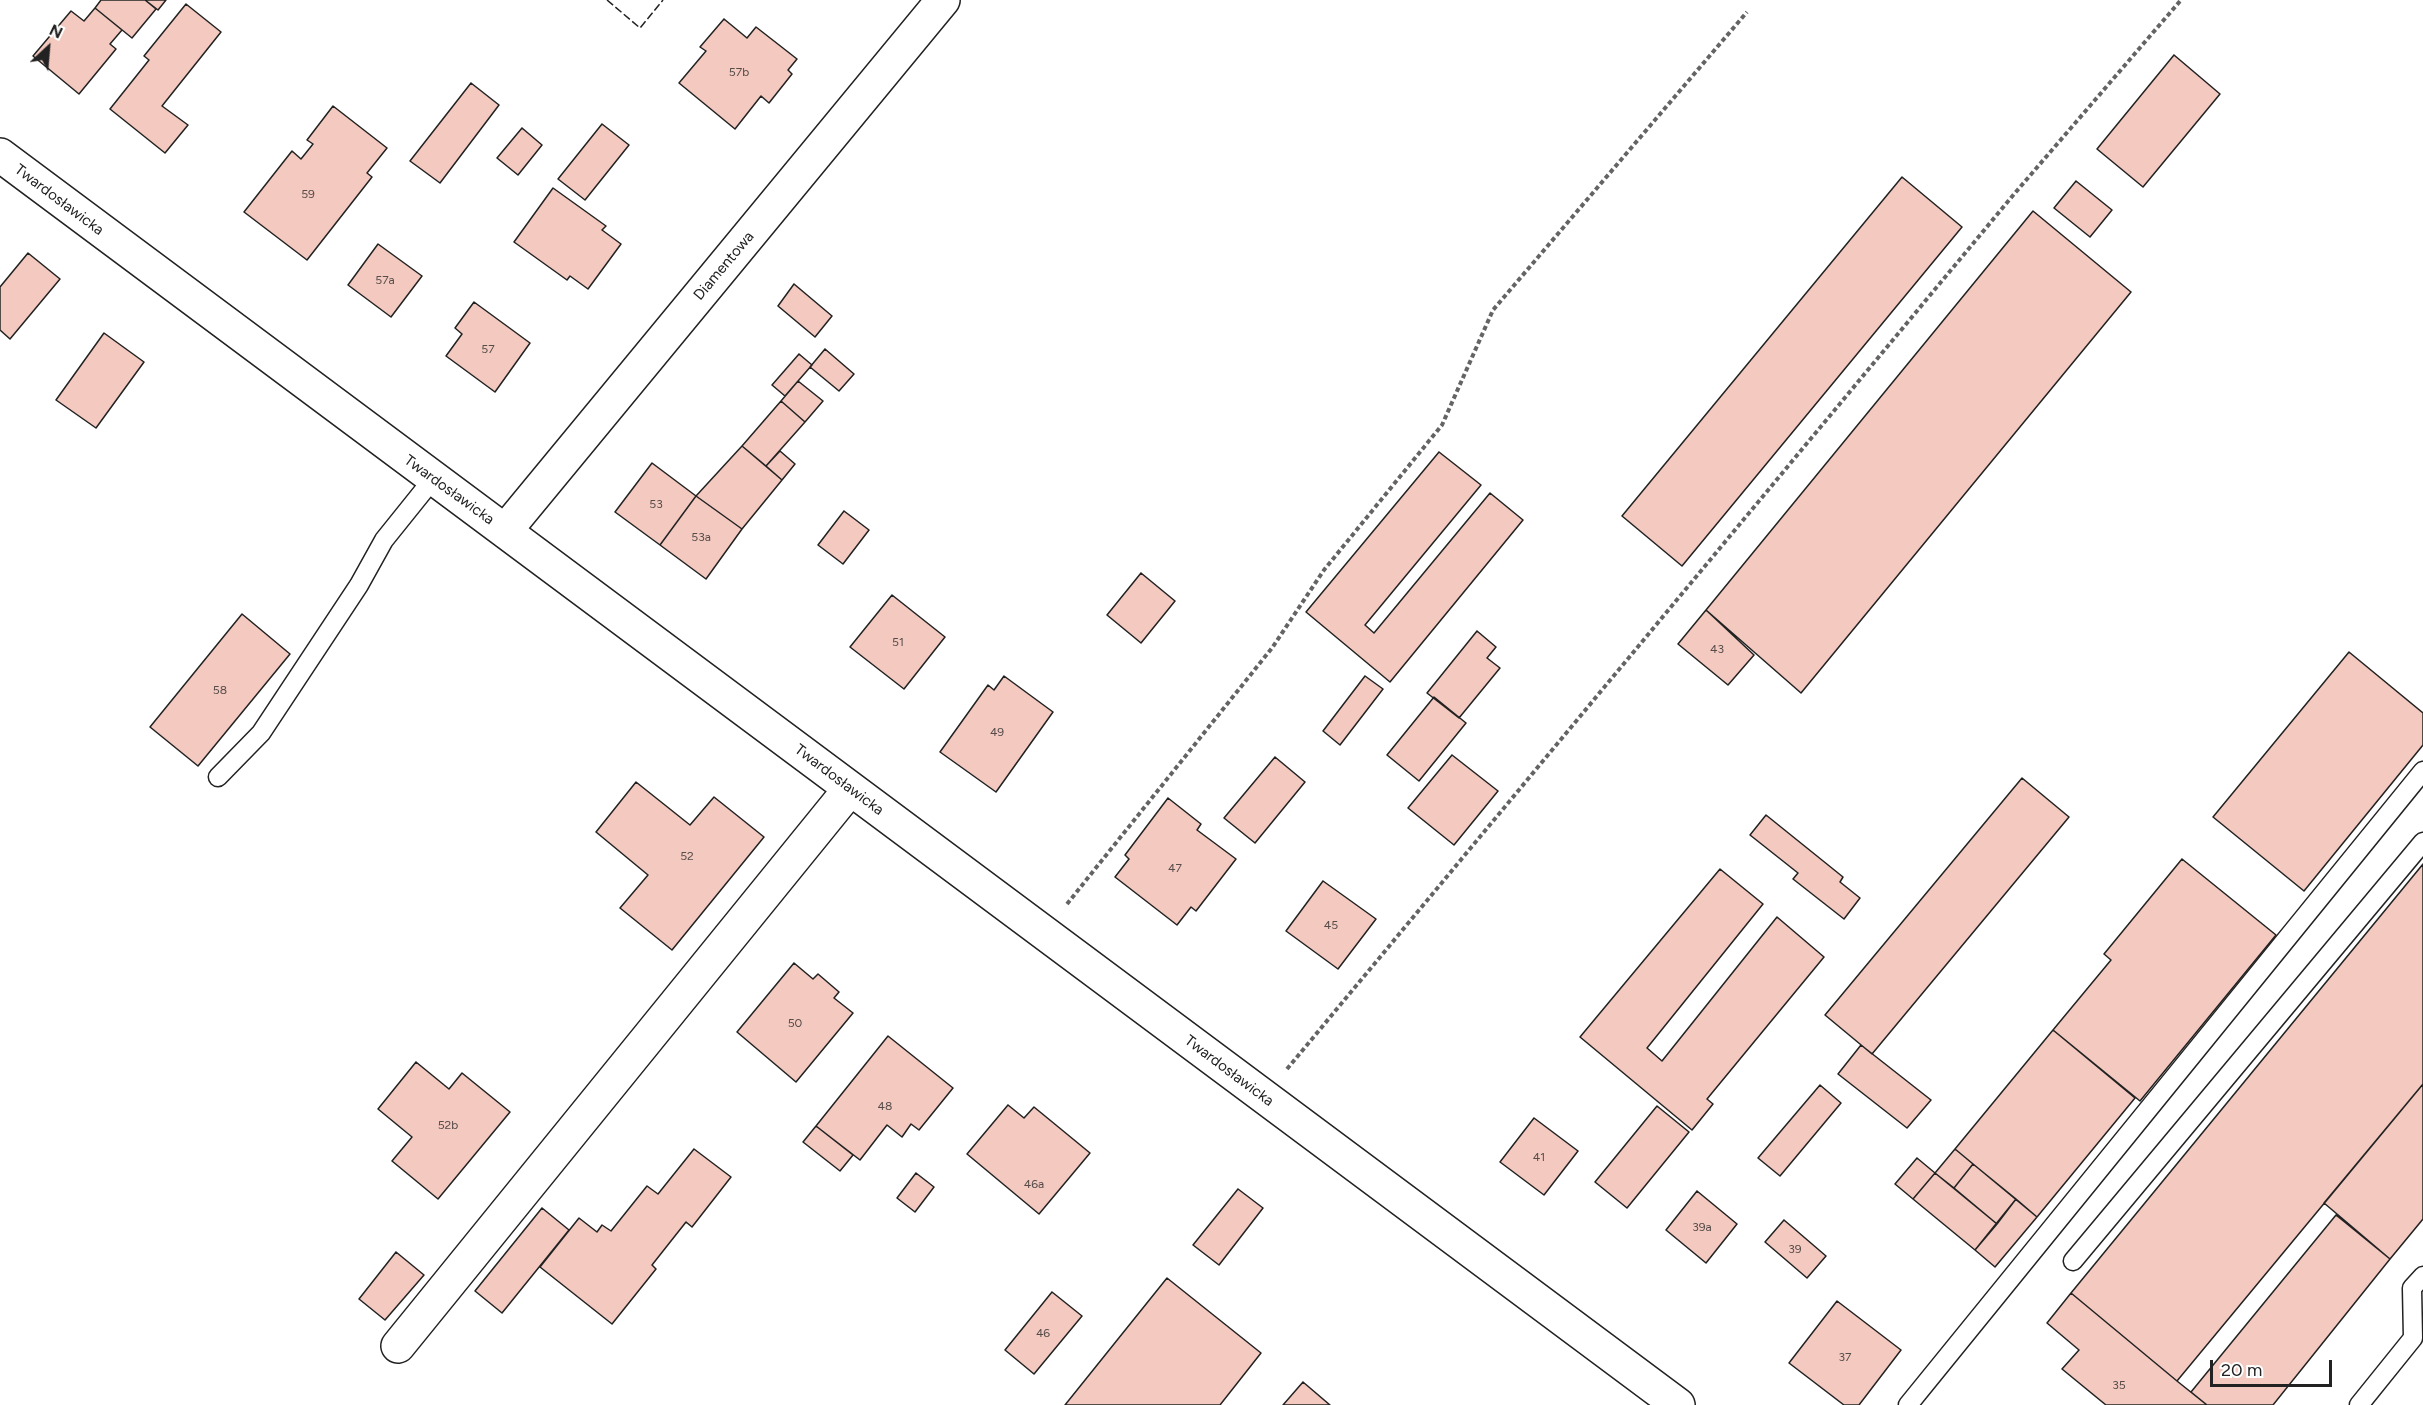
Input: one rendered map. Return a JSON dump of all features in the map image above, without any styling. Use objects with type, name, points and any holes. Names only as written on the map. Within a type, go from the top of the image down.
[{"type":"street","name":"Diamentowa","points":[[505,531],[943,0]]},
{"type":"street","name":"Twardosławicka","points":[[0,155],[1678,1405]]},
{"type":"street","points":[[398,1346],[850,789]]},
{"type":"lane","points":[[218,777],[261,733],[359,585],[384,540],[433,479]]},
{"type":"lane","points":[[1908,1405],[2423,771]]},
{"type":"lane","points":[[2073,1261],[2423,842]]},
{"type":"lane","points":[[2359,1405],[2414,1338],[2412,1288],[2423,1276]]},
{"type":"path","points":[[1264,1097],[1984,230],[2181,0]]},
{"type":"path","points":[[1044,933],[1272,648],[1324,570],[1442,425],[1493,310],[1747,12]]},
{"type":"building","points":[[101,0],[145,0],[156,9],[132,38],[95,8]]},
{"type":"building","points":[[145,0],[166,0],[158,10]]},
{"type":"building","points":[[186,4],[221,32],[162,106],[188,125],[165,153],[110,109],[149,60],[144,56]]},
{"type":"building","points":[[95,8],[122,30],[110,44],[116,49],[79,94],[33,56],[71,11],[84,21]]},
{"type":"building","points":[[724,19],[747,38],[756,27],[797,59],[788,70],[792,74],[769,103],[761,96],[735,129],[679,83],[706,51],[700,47]]},
{"type":"building","points":[[2174,55],[2220,94],[2143,187],[2097,149]]},
{"type":"building","points":[[471,83],[499,105],[440,183],[410,161]]},
{"type":"building","points":[[333,106],[387,148],[367,173],[372,177],[307,260],[244,212],[292,151],[301,159],[313,144],[307,140]]},
{"type":"building","points":[[602,124],[629,145],[585,200],[558,179]]},
{"type":"building","points":[[522,128],[542,145],[518,175],[497,158]]},
{"type":"building","points":[[1902,177],[1962,227],[1682,566],[1622,516]]},
{"type":"building","points":[[2076,181],[2112,210],[2090,237],[2054,208]]},
{"type":"building","points":[[553,188],[606,226],[602,230],[621,244],[588,289],[570,276],[567,280],[514,242]]},
{"type":"building","points":[[2033,211],[2131,292],[1801,693],[1706,610]]},
{"type":"building","points":[[378,244],[422,276],[391,317],[348,285]]},
{"type":"building","points":[[28,253],[60,279],[10,339],[0,330],[0,287]]},
{"type":"building","points":[[794,284],[832,316],[815,337],[778,306]]},
{"type":"building","points":[[474,302],[530,343],[495,392],[446,356],[462,334],[455,328]]},
{"type":"building","points":[[104,333],[144,362],[96,428],[56,400]]},
{"type":"building","points":[[825,349],[854,374],[839,391],[810,367]]},
{"type":"building","points":[[799,354],[812,365],[785,396],[772,385]]},
{"type":"building","points":[[798,381],[823,401],[805,422],[781,401]]},
{"type":"building","points":[[781,401],[805,422],[766,466],[742,446]]},
{"type":"building","points":[[742,446],[782,480],[742,529],[696,496]]},
{"type":"building","points":[[780,451],[795,464],[782,480],[766,466]]},
{"type":"building","points":[[1439,452],[1481,485],[1365,625],[1374,633],[1490,493],[1523,520],[1390,682],[1306,612]]},
{"type":"building","points":[[652,463],[696,496],[660,545],[615,512]]},
{"type":"building","points":[[696,496],[742,529],[706,579],[660,545]]},
{"type":"building","points":[[844,511],[869,530],[843,564],[818,545]]},
{"type":"building","points":[[1141,573],[1175,601],[1141,643],[1107,615]]},
{"type":"building","points":[[892,595],[945,637],[904,689],[850,647]]},
{"type":"building","points":[[1706,610],[1754,655],[1728,685],[1678,644]]},
{"type":"building","points":[[242,614],[290,654],[198,766],[150,727]]},
{"type":"building","points":[[1477,631],[1496,647],[1487,658],[1500,668],[1459,718],[1427,693]]},
{"type":"building","points":[[2349,652],[2423,713],[2423,745],[2304,891],[2213,817]]},
{"type":"building","points":[[1004,676],[1053,712],[996,792],[940,752],[988,685],[994,690]]},
{"type":"building","points":[[1365,676],[1383,689],[1340,745],[1323,731]]},
{"type":"building","points":[[1434,697],[1466,723],[1419,781],[1387,755]]},
{"type":"building","points":[[1452,755],[1498,791],[1454,845],[1408,808]]},
{"type":"building","points":[[1275,757],[1305,782],[1255,843],[1224,818]]},
{"type":"building","points":[[2022,778],[2069,817],[1872,1054],[1825,1015]]},
{"type":"building","points":[[636,782],[690,825],[714,797],[764,837],[672,950],[620,908],[648,875],[596,832]]},
{"type":"building","points":[[1168,798],[1201,824],[1197,830],[1236,859],[1196,911],[1191,907],[1177,925],[1115,877],[1129,859],[1125,855]]},
{"type":"building","points":[[1766,815],[1843,877],[1840,882],[1860,898],[1844,919],[1793,879],[1798,873],[1750,835]]},
{"type":"building","points":[[2182,859],[2276,935],[2140,1101],[2053,1030],[2111,960],[2104,954]]},
{"type":"building","points":[[2423,864],[2423,1084],[2177,1381],[2071,1293]]},
{"type":"building","points":[[1720,869],[1763,904],[1647,1048],[1662,1061],[1777,917],[1824,957],[1707,1099],[1713,1104],[1692,1130],[1580,1037]]},
{"type":"building","points":[[1323,881],[1376,919],[1338,969],[1286,931]]},
{"type":"building","points":[[794,963],[813,979],[818,974],[839,992],[834,998],[853,1013],[796,1082],[737,1032]]},
{"type":"building","points":[[2053,1030],[2135,1098],[2037,1217],[1955,1149]]},
{"type":"building","points":[[888,1036],[953,1088],[919,1130],[911,1124],[902,1137],[887,1125],[860,1160],[816,1126]]},
{"type":"building","points":[[1861,1045],[1931,1100],[1907,1128],[1838,1074]]},
{"type":"building","points":[[416,1062],[449,1089],[462,1073],[510,1112],[438,1199],[392,1161],[412,1137],[378,1109]]},
{"type":"building","points":[[2423,1084],[2423,1219],[2390,1259],[2324,1203]]},
{"type":"building","points":[[1820,1085],[1841,1103],[1780,1176],[1758,1158]]},
{"type":"building","points":[[1008,1105],[1024,1118],[1034,1107],[1090,1153],[1039,1214],[967,1154]]},
{"type":"building","points":[[1657,1106],[1689,1132],[1627,1208],[1595,1182]]},
{"type":"building","points":[[1534,1118],[1578,1151],[1544,1195],[1500,1162]]},
{"type":"building","points":[[816,1126],[853,1155],[840,1171],[803,1142]]},
{"type":"building","points":[[694,1149],[731,1177],[692,1227],[686,1222],[652,1265],[656,1269],[612,1324],[540,1267],[579,1218],[597,1232],[602,1225],[611,1231],[647,1186],[658,1194]]},
{"type":"building","points":[[1955,1149],[1973,1164],[1954,1188],[1935,1173]]},
{"type":"building","points":[[1917,1158],[1935,1173],[1913,1199],[1895,1184]]},
{"type":"building","points":[[1973,1164],[2016,1199],[1997,1224],[1954,1188]]},
{"type":"building","points":[[916,1173],[934,1187],[915,1212],[897,1198]]},
{"type":"building","points":[[1935,1173],[1997,1224],[1975,1250],[1913,1199]]},
{"type":"building","points":[[1238,1189],[1263,1208],[1219,1265],[1193,1245]]},
{"type":"building","points":[[1697,1191],[1737,1224],[1706,1263],[1666,1230]]},
{"type":"building","points":[[2016,1199],[2037,1217],[1995,1267],[1975,1250]]},
{"type":"building","points":[[542,1208],[569,1230],[502,1313],[475,1291]]},
{"type":"building","points":[[2336,1215],[2390,1259],[2273,1405],[2207,1405],[2191,1392]]},
{"type":"building","points":[[1784,1220],[1826,1256],[1807,1278],[1765,1242]]},
{"type":"building","points":[[396,1252],[424,1275],[385,1320],[359,1299]]},
{"type":"building","points":[[1167,1278],[1261,1353],[1220,1405],[1065,1405]]},
{"type":"building","points":[[1052,1292],[1082,1316],[1034,1374],[1005,1350]]},
{"type":"building","points":[[2071,1293],[2207,1405],[2106,1405],[2062,1369],[2079,1350],[2047,1323]]},
{"type":"building","points":[[1837,1301],[1901,1350],[1859,1405],[1844,1405],[1789,1363]]},
{"type":"building","points":[[1303,1382],[1330,1405],[1283,1405]]},
{"type":"fence","points":[[607,0],[640,28],[663,0]]}]
